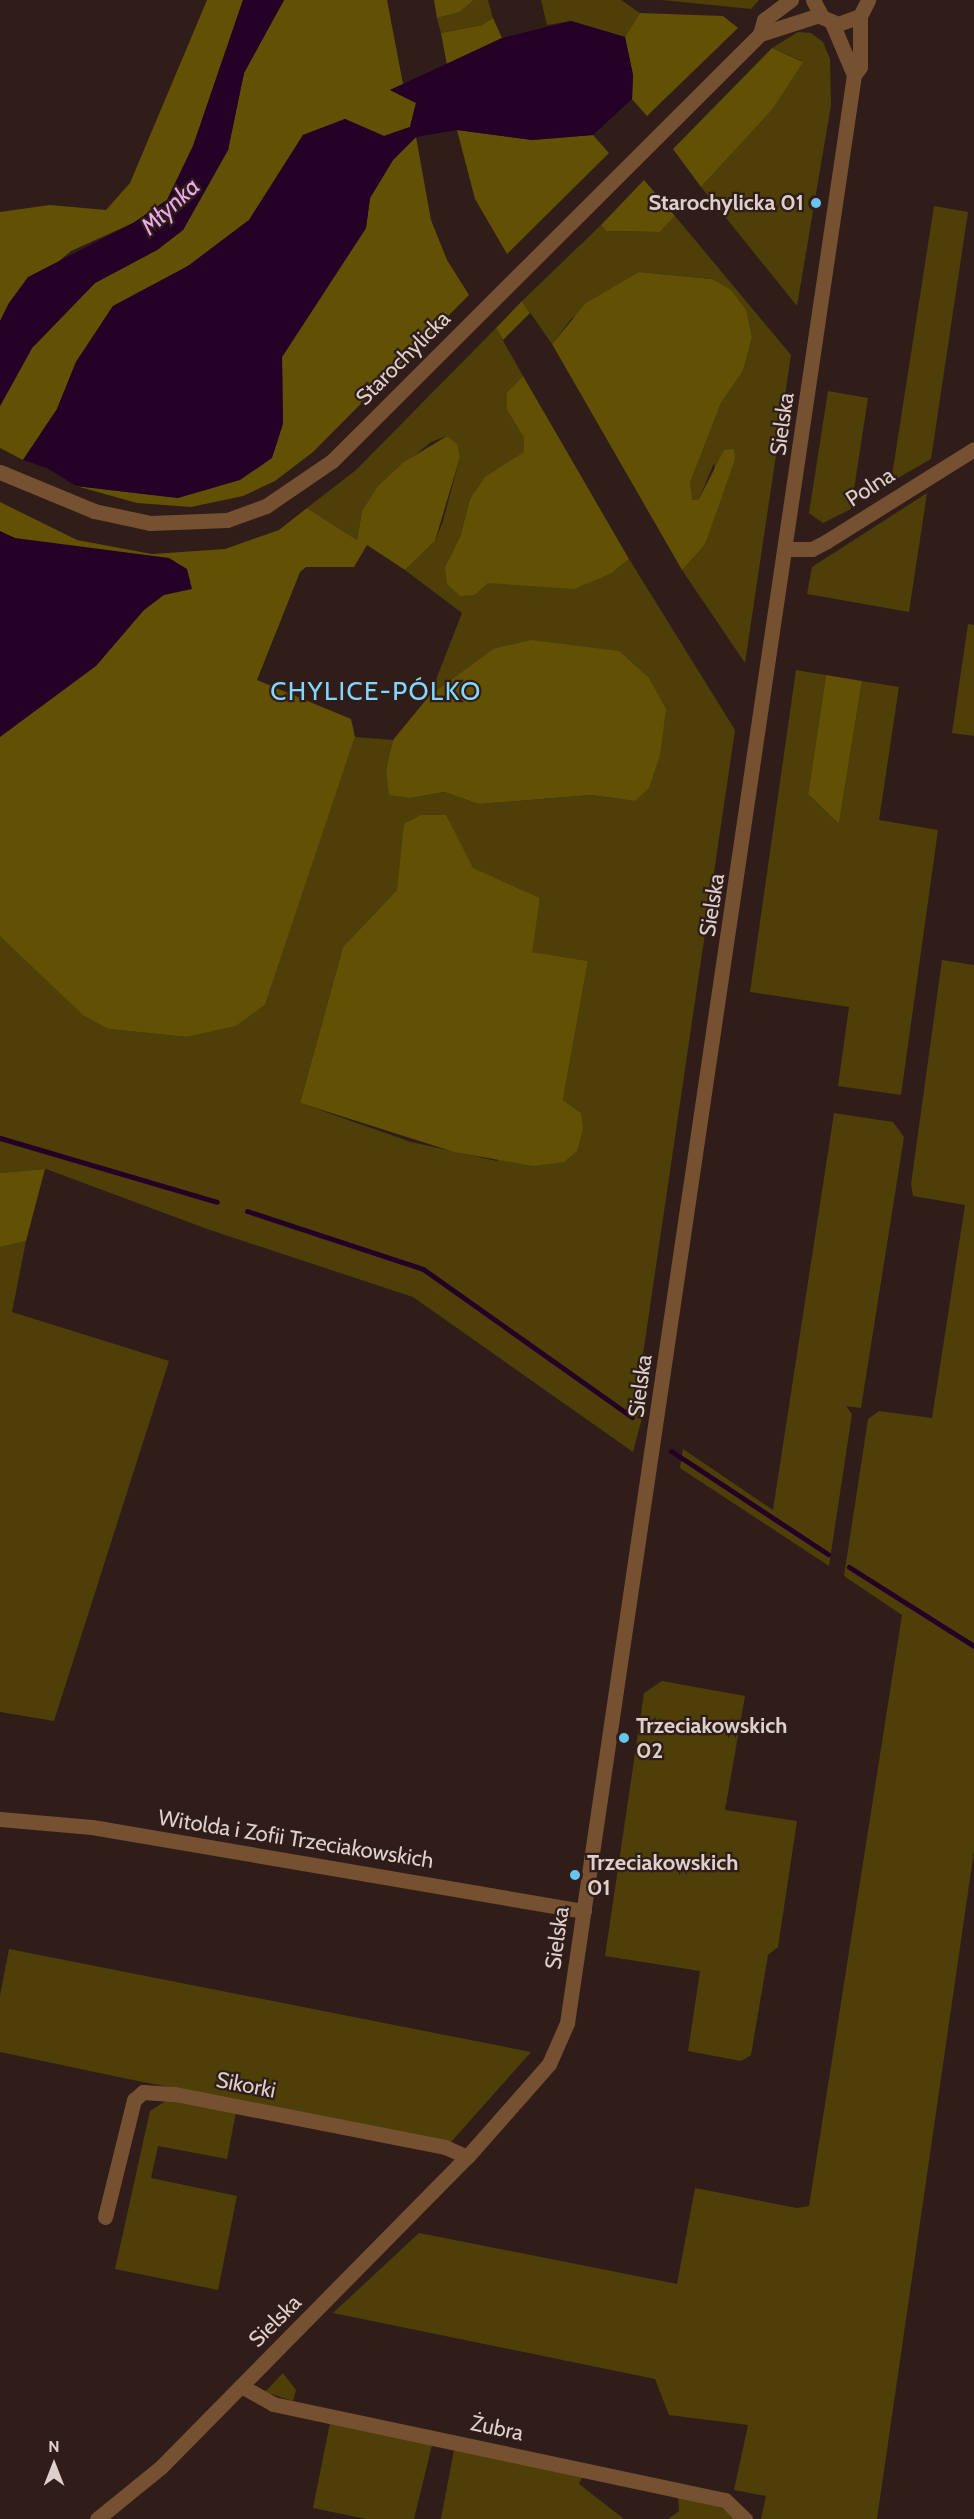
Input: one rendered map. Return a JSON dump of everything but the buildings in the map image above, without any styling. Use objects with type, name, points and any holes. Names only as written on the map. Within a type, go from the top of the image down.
[{"type":"street","name":"Starochylicka","points":[[0,472],[94,511],[150,523],[227,520],[266,506],[332,461],[760,34],[764,20],[791,0]]},
{"type":"street","points":[[813,0],[826,19],[854,75]]},
{"type":"street","points":[[860,16],[868,0]]},
{"type":"street","name":"Starochylicka","points":[[760,34],[826,19],[844,24],[860,16]]},
{"type":"street","name":"Sielska","points":[[97,2519],[161,2467],[467,2157],[529,2091],[555,2053],[567,2023],[787,549],[854,75],[861,62],[860,16]]},
{"type":"street","name":"Polna","points":[[787,549],[812,549],[827,541],[974,449]]},
{"type":"street","name":"Witolda i Zofii Trzeciakowskich","points":[[0,1819],[92,1827],[584,1911]]},
{"type":"street","name":"Sikorki","points":[[105,2217],[134,2100],[143,2092],[175,2094],[445,2147],[467,2157]]},
{"type":"street","name":"Żubra","points":[[241,2386],[273,2404],[725,2500],[744,2517]]},
{"type":"shaded area","points":[[207,0],[243,0],[193,146],[167,200],[133,223],[71,251],[9,303],[0,321],[0,212],[50,205],[106,210],[130,183]]},
{"type":"shaded area","points":[[284,0],[387,0],[403,84],[390,90],[416,103],[410,127],[384,136],[345,119],[303,135],[249,220],[188,266],[113,306],[76,362],[57,409],[23,460],[0,448],[0,406],[32,348],[95,283],[157,250],[183,230],[228,150],[244,73]]},
{"type":"shaded area","points":[[434,0],[474,0],[460,12],[437,18]]},
{"type":"shaded area","points":[[474,0],[488,0],[493,18],[482,25],[441,33],[437,18],[460,12]]},
{"type":"shaded area","points":[[541,0],[621,0],[640,13],[625,37],[571,21],[547,25]]},
{"type":"shaded area","points":[[662,0],[759,0],[751,9]]},
{"type":"shaded area","points":[[640,13],[723,16],[738,28],[647,116],[632,99],[633,75],[625,37]]},
{"type":"shaded area","points":[[493,18],[502,38],[447,65],[441,33],[482,25]]},
{"type":"shaded area","points":[[798,32],[811,33],[823,42],[830,59],[831,105],[797,306],[701,187],[772,110],[802,61],[772,48]]},
{"type":"shaded area","points":[[772,48],[803,62],[772,110],[701,187],[673,149]]},
{"type":"shaded area","points":[[457,130],[532,140],[593,135],[609,153],[507,254],[475,199]]},
{"type":"shaded area","points":[[416,137],[431,220],[447,260],[469,295],[313,452],[275,481],[243,496],[191,507],[137,503],[76,486],[178,498],[283,424],[282,357],[366,228],[370,198],[393,160]]},
{"type":"shaded area","points":[[644,180],[675,216],[660,232],[606,231],[601,225]]},
{"type":"shaded area","points":[[934,206],[968,212],[931,459],[891,482]]},
{"type":"shaded area","points":[[675,216],[791,355],[745,663],[682,570],[705,545],[719,503],[714,463],[699,499],[692,500],[688,495],[690,483],[721,403],[743,371],[752,338],[712,279],[639,272],[571,319],[552,344],[522,301],[601,225],[606,231],[660,232]]},
{"type":"shaded area","points":[[639,272],[712,279],[731,290],[746,310],[752,338],[743,371],[721,403],[690,483],[692,500],[699,499],[724,450],[734,449],[735,459],[705,545],[682,570],[552,344],[586,303]]},
{"type":"shaded area","points":[[522,301],[530,313],[503,340],[496,328]]},
{"type":"shaded area","points":[[496,328],[523,376],[507,392],[507,410],[524,438],[524,452],[470,499],[460,537],[445,567],[475,595],[488,583],[612,573],[629,559],[735,730],[637,1395],[642,1418],[633,1452],[413,1297],[210,1230],[46,1169],[0,1173],[0,936],[109,1029],[187,1037],[236,1026],[265,1005],[355,737],[393,740],[386,769],[411,798],[444,792],[479,804],[591,795],[635,801],[493,649],[430,695],[462,613],[405,570],[435,541],[443,521],[460,457],[456,444],[447,436],[431,442],[377,487],[362,511],[357,540],[307,508],[356,470]],"holes":[[[445,815],[472,868],[540,898],[531,952],[588,961],[563,1100],[581,1113],[497,1161],[411,1142],[300,1103],[343,947],[397,890]]]},
{"type":"shaded area","points":[[523,376],[629,559],[612,573],[574,589],[488,583],[475,595],[460,596],[447,584],[445,567],[460,537],[470,499],[485,477],[524,452],[524,438],[507,410],[507,392]]},
{"type":"shaded area","points":[[828,391],[868,398],[851,509],[823,523],[809,513]]},
{"type":"shaded area","points":[[447,436],[457,444],[460,457],[435,541],[405,570],[367,545],[354,567],[306,567],[300,572],[257,680],[351,719],[355,737],[265,1005],[236,1026],[187,1037],[109,1029],[83,1015],[0,936],[0,502],[77,540],[152,554],[225,549],[279,530],[307,508],[357,540],[362,511],[377,487],[404,462]]},
{"type":"shaded area","points":[[927,493],[909,612],[807,594],[812,567]]},
{"type":"shaded area","points":[[968,624],[974,625],[974,736],[952,733]]},
{"type":"shaded area","points":[[531,640],[619,651],[649,678],[666,709],[660,755],[649,788],[635,801],[591,795],[479,804],[444,792],[411,798],[389,795],[386,769],[393,740],[430,695],[493,649]]},
{"type":"shaded area","points":[[796,670],[826,675],[808,794],[839,824],[862,681],[899,687],[879,820],[938,830],[901,1095],[838,1086],[849,1007],[750,992]]},
{"type":"shaded area","points":[[826,675],[862,681],[839,824],[808,794]]},
{"type":"shaded area","points":[[421,815],[446,815],[473,868],[540,898],[532,952],[588,961],[563,1100],[581,1113],[583,1129],[577,1151],[564,1162],[533,1166],[454,1152],[300,1103],[343,947],[397,890],[404,824]]},
{"type":"shaded area","points":[[942,960],[974,965],[974,1851],[877,2519],[761,2519],[766,2496],[734,2490],[748,2425],[669,2415],[655,2379],[333,2313],[419,2233],[677,2284],[695,2188],[797,2208],[809,2206],[902,1615],[844,1576],[868,1419],[879,1411],[932,1418],[965,1205],[913,1196],[911,1184]]},
{"type":"shaded area","points":[[834,1113],[893,1122],[904,1137],[861,1408],[846,1406],[852,1414],[829,1566],[680,1468],[683,1449],[773,1510]]},
{"type":"shaded area","points":[[45,1169],[26,1241],[0,1247],[0,1173]]},
{"type":"shaded area","points":[[26,1241],[12,1312],[169,1361],[54,1721],[0,1712],[0,1247]]},
{"type":"shaded area","points":[[662,1681],[745,1696],[725,1810],[797,1821],[778,1947],[768,1955],[751,2055],[741,2061],[688,2051],[700,1971],[605,1956],[644,1693]]},
{"type":"shaded area","points":[[9,1949],[531,2052],[451,2142],[128,2079],[0,2052],[0,1996]]},
{"type":"shaded area","points":[[167,2100],[236,2112],[227,2159],[158,2146],[151,2178],[237,2196],[218,2290],[115,2269],[150,2111]]},
{"type":"shaded area","points":[[283,2373],[296,2390],[293,2401],[265,2392]]},
{"type":"shaded area","points":[[330,2423],[432,2445],[414,2519],[366,2519],[313,2508]]},
{"type":"shaded area","points":[[454,2450],[583,2475],[579,2484],[624,2519],[441,2519]]},
{"type":"shaded area","points":[[678,2495],[720,2507],[737,2519],[668,2519],[679,2511]]},
{"type":"water","name":"Młynka","points":[[243,0],[284,0],[244,73],[228,150],[183,230],[157,250],[95,283],[32,348],[0,406],[0,321],[9,303],[28,277],[133,223],[167,200],[193,146]]},
{"type":"water","points":[[571,21],[625,37],[633,75],[632,99],[593,135],[532,140],[457,130],[416,137],[393,160],[370,198],[366,228],[282,357],[283,424],[272,458],[240,480],[178,498],[76,486],[47,468],[23,460],[57,409],[76,362],[113,306],[188,266],[249,220],[303,135],[345,119],[384,136],[410,127],[416,103],[390,90],[502,38]]},
{"type":"water","points":[[0,531],[15,538],[169,558],[187,569],[192,589],[164,595],[144,610],[96,666],[0,737]]},
{"type":"waterway","points":[[0,1138],[217,1202]]},
{"type":"waterway","points":[[247,1211],[423,1269],[632,1417]]},
{"type":"waterway","points":[[671,1451],[828,1554]]},
{"type":"waterway","points":[[849,1567],[974,1646]]},
{"type":"place","name":"Starochylicka 01","points":[[816,203]]},
{"type":"place","name":"Trzeciakowskich 02","points":[[624,1738]]},
{"type":"place","name":"Trzeciakowskich 01","points":[[575,1875]]},
{"type":"district","name":"CHYLICE-PÓLKO","points":[[376,692]]}]
